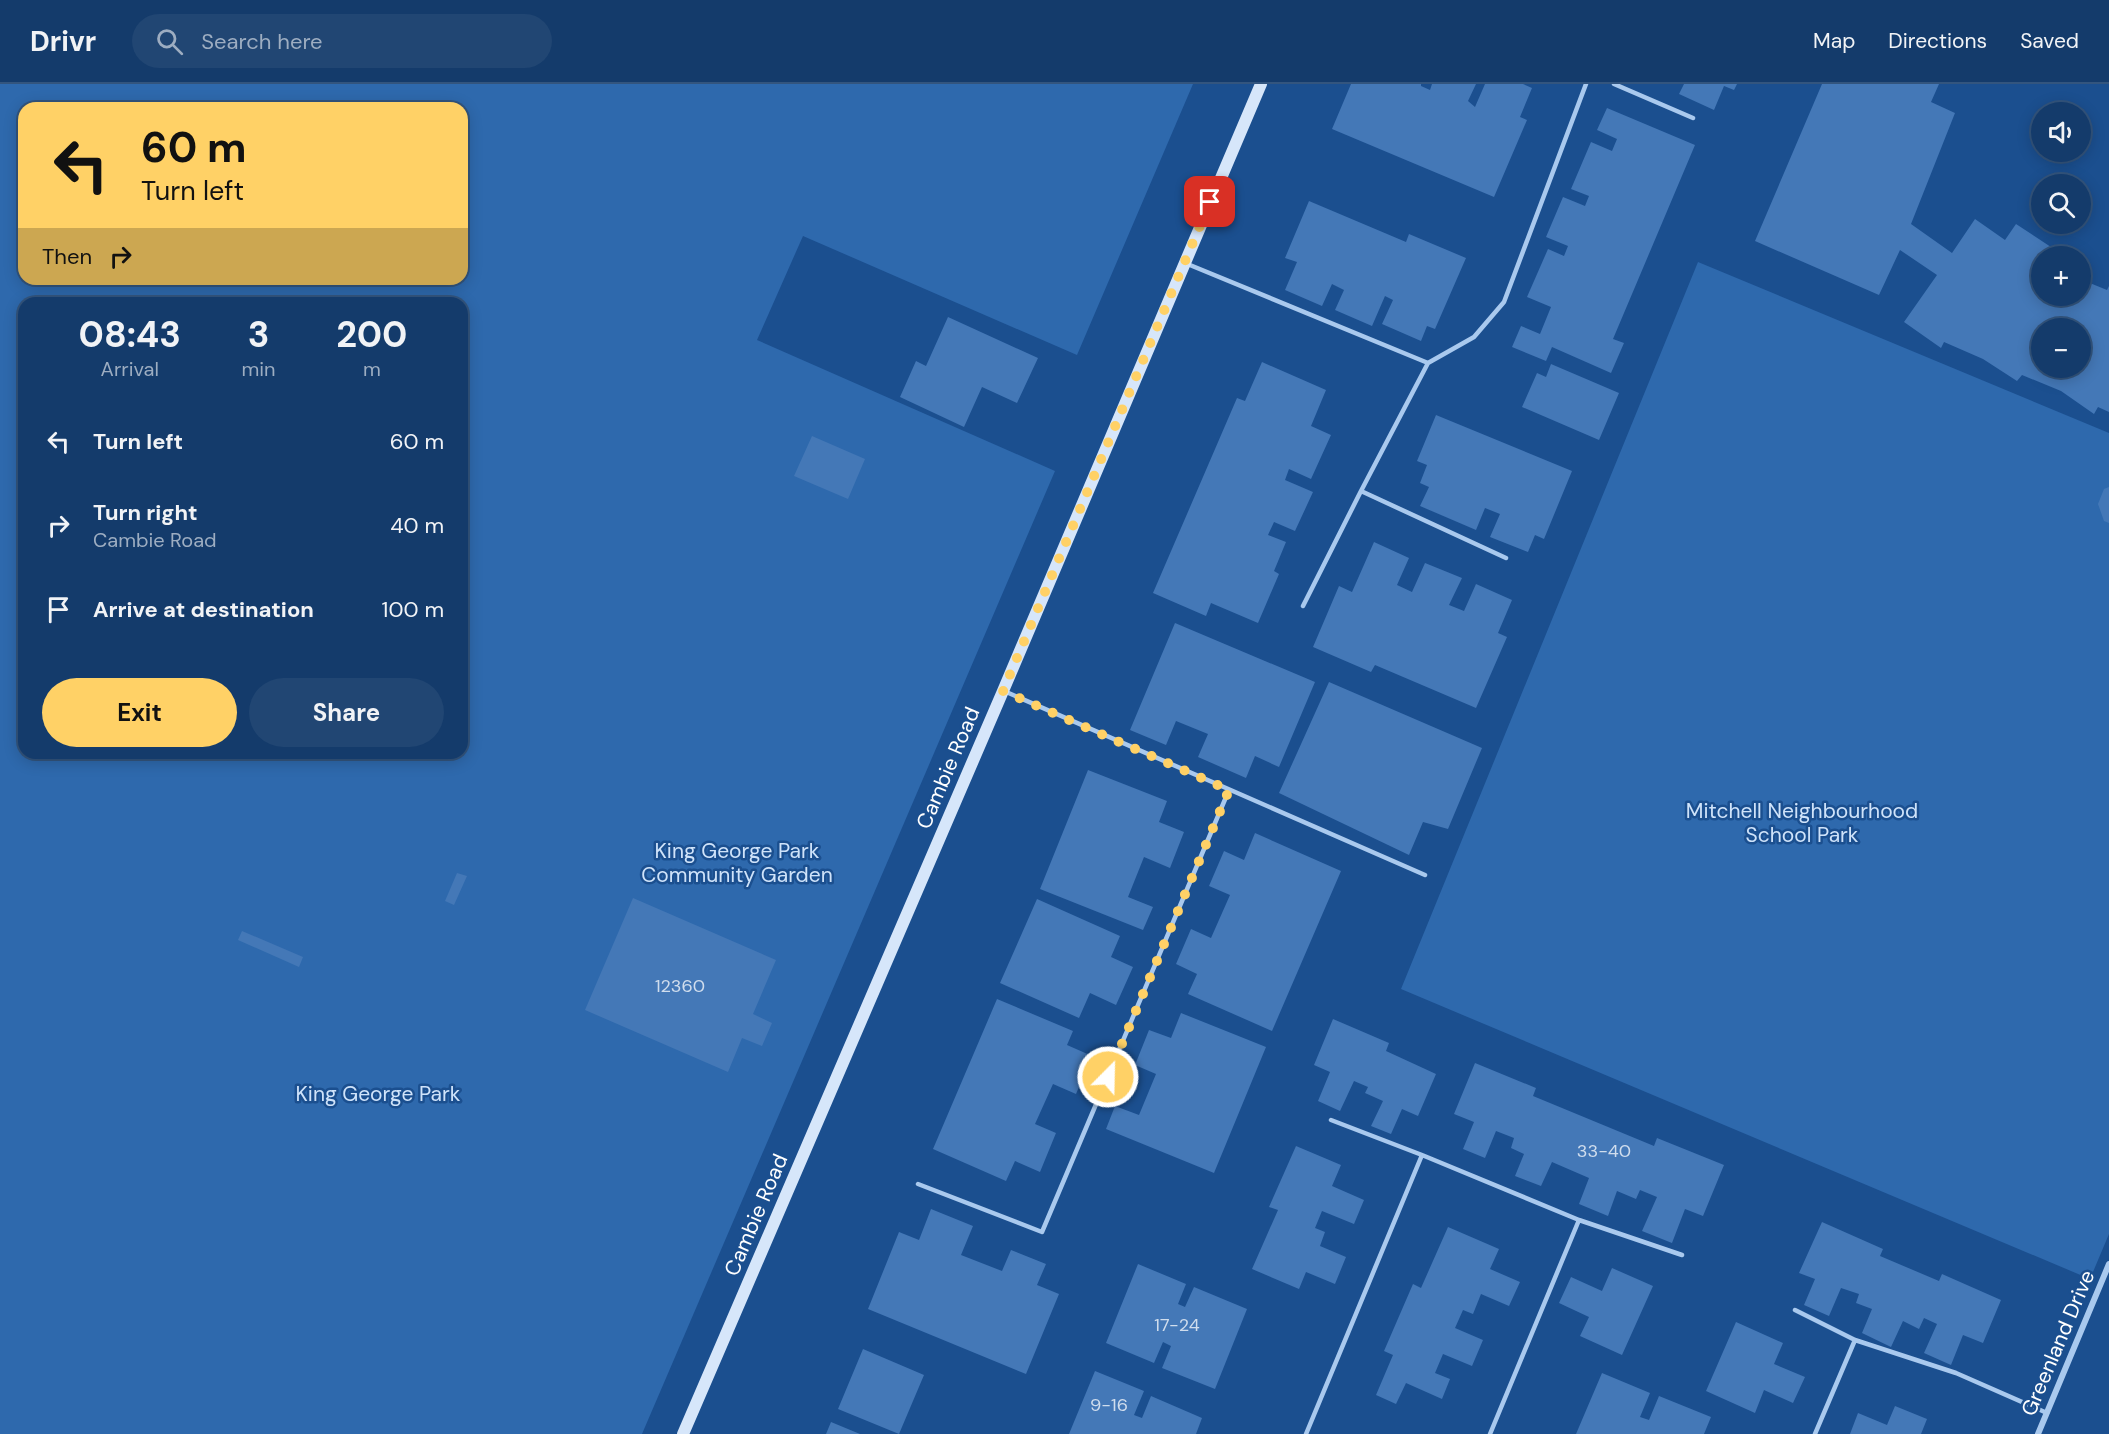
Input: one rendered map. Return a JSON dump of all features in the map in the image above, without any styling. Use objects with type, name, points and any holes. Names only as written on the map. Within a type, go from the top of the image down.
[{"type":"main road","name":"Cambie Road","points":[[683,1434],[1261,84]]},
{"type":"street","name":"Greenland Drive","points":[[2038,1434],[2109,1264]]},
{"type":"lane","points":[[1303,606],[1428,363],[1474,337],[1504,302],[1586,84]]},
{"type":"lane","points":[[1614,84],[1693,118]]},
{"type":"lane","points":[[1184,263],[1428,363]]},
{"type":"lane","points":[[1361,491],[1506,558]]},
{"type":"lane","points":[[1003,691],[1425,875]]},
{"type":"lane","points":[[918,1184],[1042,1232],[1229,790]]},
{"type":"lane","points":[[1331,1119],[1579,1220],[1682,1255]]},
{"type":"lane","points":[[1306,1434],[1422,1155]]},
{"type":"lane","points":[[1490,1434],[1579,1220]]},
{"type":"lane","points":[[1794,1310],[1855,1340],[1956,1373],[2047,1413]]},
{"type":"lane","points":[[1815,1434],[1855,1340]]},
{"type":"green space","name":"King George Park","points":[[0,84],[1193,84],[1077,355],[803,236],[757,340],[1055,471],[642,1434],[0,1434]]},
{"type":"green space","name":"Mitchell Neighbourhood School Park","points":[[1698,262],[2109,433],[2109,1234],[2090,1279],[1401,989]]},
{"type":"building","points":[[1351,84],[1421,84],[1430,90],[1432,84],[1476,84],[1468,101],[1475,107],[1485,84],[1523,84],[1532,88],[1520,117],[1527,120],[1494,197],[1332,129]]},
{"type":"building","points":[[1684,84],[1737,84],[1734,90],[1724,86],[1714,110],[1679,94]]},
{"type":"building","points":[[1822,84],[1939,84],[1931,102],[1955,113],[1911,224],[1952,253],[1975,219],[2005,240],[2016,224],[2049,246],[2031,246],[2031,306],[2091,306],[2091,283],[2107,290],[2109,286],[2109,412],[2098,407],[2094,414],[2061,391],[2022,375],[2017,381],[1983,359],[1944,342],[1941,348],[1904,322],[1937,275],[1900,250],[1879,295],[1755,241]]},
{"type":"building","points":[[1607,108],[1695,145],[1613,339],[1624,343],[1611,373],[1552,347],[1546,361],[1512,347],[1521,326],[1540,334],[1551,307],[1527,297],[1548,249],[1564,256],[1568,246],[1546,237],[1563,197],[1585,206],[1589,196],[1571,189],[1591,142],[1612,151],[1617,139],[1597,130]]},
{"type":"building","points":[[1309,201],[1406,242],[1409,234],[1466,258],[1435,329],[1427,326],[1421,341],[1382,324],[1393,300],[1385,296],[1372,326],[1335,310],[1344,290],[1332,284],[1322,306],[1285,290],[1297,262],[1285,258]]},
{"type":"building","points":[[948,317],[1038,358],[1017,403],[982,387],[964,427],[900,397],[916,361],[926,366]]},
{"type":"building","points":[[1262,362],[1326,390],[1311,426],[1331,435],[1311,479],[1289,469],[1285,480],[1313,492],[1295,531],[1274,522],[1268,535],[1286,542],[1274,571],[1279,574],[1258,623],[1211,603],[1206,616],[1153,593],[1237,398],[1245,401]]},
{"type":"building","points":[[1551,364],[1619,393],[1599,440],[1522,407],[1537,373],[1546,377]]},
{"type":"building","points":[[1436,415],[1572,471],[1544,539],[1535,535],[1528,552],[1490,537],[1500,514],[1485,508],[1476,530],[1420,506],[1429,487],[1420,483],[1427,465],[1417,461]]},
{"type":"building","points":[[812,436],[865,459],[848,499],[794,476]]},
{"type":"building","points":[[2109,487],[2109,523],[2104,521],[2098,504],[2104,489]]},
{"type":"building","points":[[1374,542],[1409,558],[1397,585],[1412,592],[1425,563],[1462,578],[1449,605],[1464,611],[1476,584],[1512,600],[1498,633],[1507,637],[1476,708],[1375,665],[1371,672],[1313,647],[1339,586],[1352,592]]},
{"type":"building","points":[[1175,623],[1315,682],[1279,767],[1255,756],[1246,778],[1198,757],[1208,734],[1176,721],[1166,745],[1130,730]]},
{"type":"building","points":[[1329,682],[1482,748],[1448,829],[1423,822],[1409,855],[1279,793]]},
{"type":"building","points":[[1088,770],[1167,801],[1159,822],[1184,832],[1170,868],[1144,857],[1128,897],[1153,907],[1143,930],[1040,889]]},
{"type":"building","points":[[1255,833],[1341,871],[1272,1031],[1188,994],[1197,974],[1176,964],[1191,929],[1211,938],[1230,895],[1209,886],[1224,851],[1244,860]]},
{"type":"building","points":[[457,873],[467,876],[454,905],[445,901]]},
{"type":"building","points":[[633,898],[776,960],[753,1014],[772,1023],[762,1046],[742,1038],[728,1072],[585,1010]]},
{"type":"building","points":[[1037,899],[1120,936],[1111,957],[1133,967],[1116,1005],[1090,993],[1079,1018],[1000,983]]},
{"type":"building","points":[[242,931],[303,957],[299,967],[238,940]]},
{"type":"building","points":[[997,999],[1073,1031],[1067,1045],[1092,1056],[1076,1094],[1053,1084],[1035,1124],[1056,1133],[1040,1172],[1015,1161],[1006,1181],[933,1149]]},
{"type":"building","points":[[1181,1013],[1266,1047],[1214,1173],[1106,1129],[1115,1106],[1139,1115],[1156,1074],[1135,1065],[1149,1030],[1171,1038]]},
{"type":"building","points":[[1333,1019],[1389,1043],[1386,1051],[1436,1074],[1418,1116],[1402,1109],[1391,1134],[1371,1126],[1383,1101],[1365,1093],[1368,1087],[1354,1081],[1340,1111],[1318,1101],[1330,1072],[1314,1065]]},
{"type":"building","points":[[1475,1063],[1536,1088],[1533,1096],[1654,1146],[1657,1138],[1724,1165],[1703,1216],[1685,1209],[1672,1243],[1642,1231],[1657,1197],[1640,1190],[1636,1199],[1617,1191],[1608,1216],[1579,1204],[1589,1178],[1552,1162],[1541,1186],[1515,1176],[1524,1154],[1511,1148],[1514,1138],[1496,1131],[1485,1158],[1463,1149],[1474,1122],[1454,1114]]},
{"type":"building","points":[[1296,1146],[1341,1165],[1332,1186],[1364,1200],[1354,1224],[1322,1211],[1315,1228],[1325,1232],[1320,1246],[1346,1257],[1335,1284],[1306,1272],[1299,1289],[1252,1269],[1278,1210],[1269,1207]]},
{"type":"building","points":[[931,1209],[973,1226],[961,1255],[1002,1271],[1011,1250],[1046,1264],[1037,1285],[1059,1294],[1026,1374],[868,1309],[899,1232],[919,1240]]},
{"type":"building","points":[[1822,1222],[1883,1249],[1880,1256],[1939,1281],[1942,1274],[2001,1300],[1983,1343],[1963,1335],[1951,1365],[1924,1353],[1937,1324],[1924,1318],[1919,1329],[1903,1321],[1891,1347],[1862,1333],[1872,1309],[1856,1303],[1859,1294],[1841,1288],[1829,1316],[1804,1305],[1815,1279],[1799,1273]]},
{"type":"building","points":[[1448,1227],[1499,1249],[1490,1269],[1520,1282],[1509,1306],[1481,1294],[1473,1314],[1463,1310],[1455,1328],[1483,1340],[1472,1366],[1443,1354],[1435,1373],[1450,1379],[1442,1399],[1406,1383],[1396,1404],[1376,1395],[1393,1355],[1384,1351],[1413,1284],[1421,1288]]},
{"type":"building","points":[[1138,1264],[1186,1284],[1178,1304],[1185,1307],[1194,1287],[1247,1309],[1215,1389],[1162,1368],[1171,1346],[1163,1342],[1154,1363],[1106,1343]]},
{"type":"building","points":[[1612,1268],[1653,1286],[1622,1355],[1580,1336],[1589,1317],[1559,1303],[1571,1277],[1602,1291]]},
{"type":"building","points":[[1736,1322],[1783,1343],[1774,1364],[1805,1377],[1793,1403],[1764,1390],[1755,1413],[1706,1391]]},
{"type":"building","points":[[863,1349],[924,1375],[899,1434],[838,1409]]},
{"type":"building","points":[[1095,1371],[1144,1391],[1134,1415],[1142,1418],[1151,1396],[1202,1418],[1196,1434],[1069,1434]]},
{"type":"building","points":[[1602,1373],[1650,1393],[1640,1417],[1649,1420],[1659,1396],[1711,1417],[1704,1434],[1576,1434]]},
{"type":"building","points":[[1895,1406],[1927,1419],[1921,1434],[1850,1434],[1858,1413],[1887,1425]]},
{"type":"building","points":[[831,1422],[860,1434],[826,1434]]},
{"type":"route","points":[[1108,1077],[1229,790],[1003,691],[1210,202]]},
{"type":"park label","name":"King George Park Community Garden","points":[[737,863]]}]
